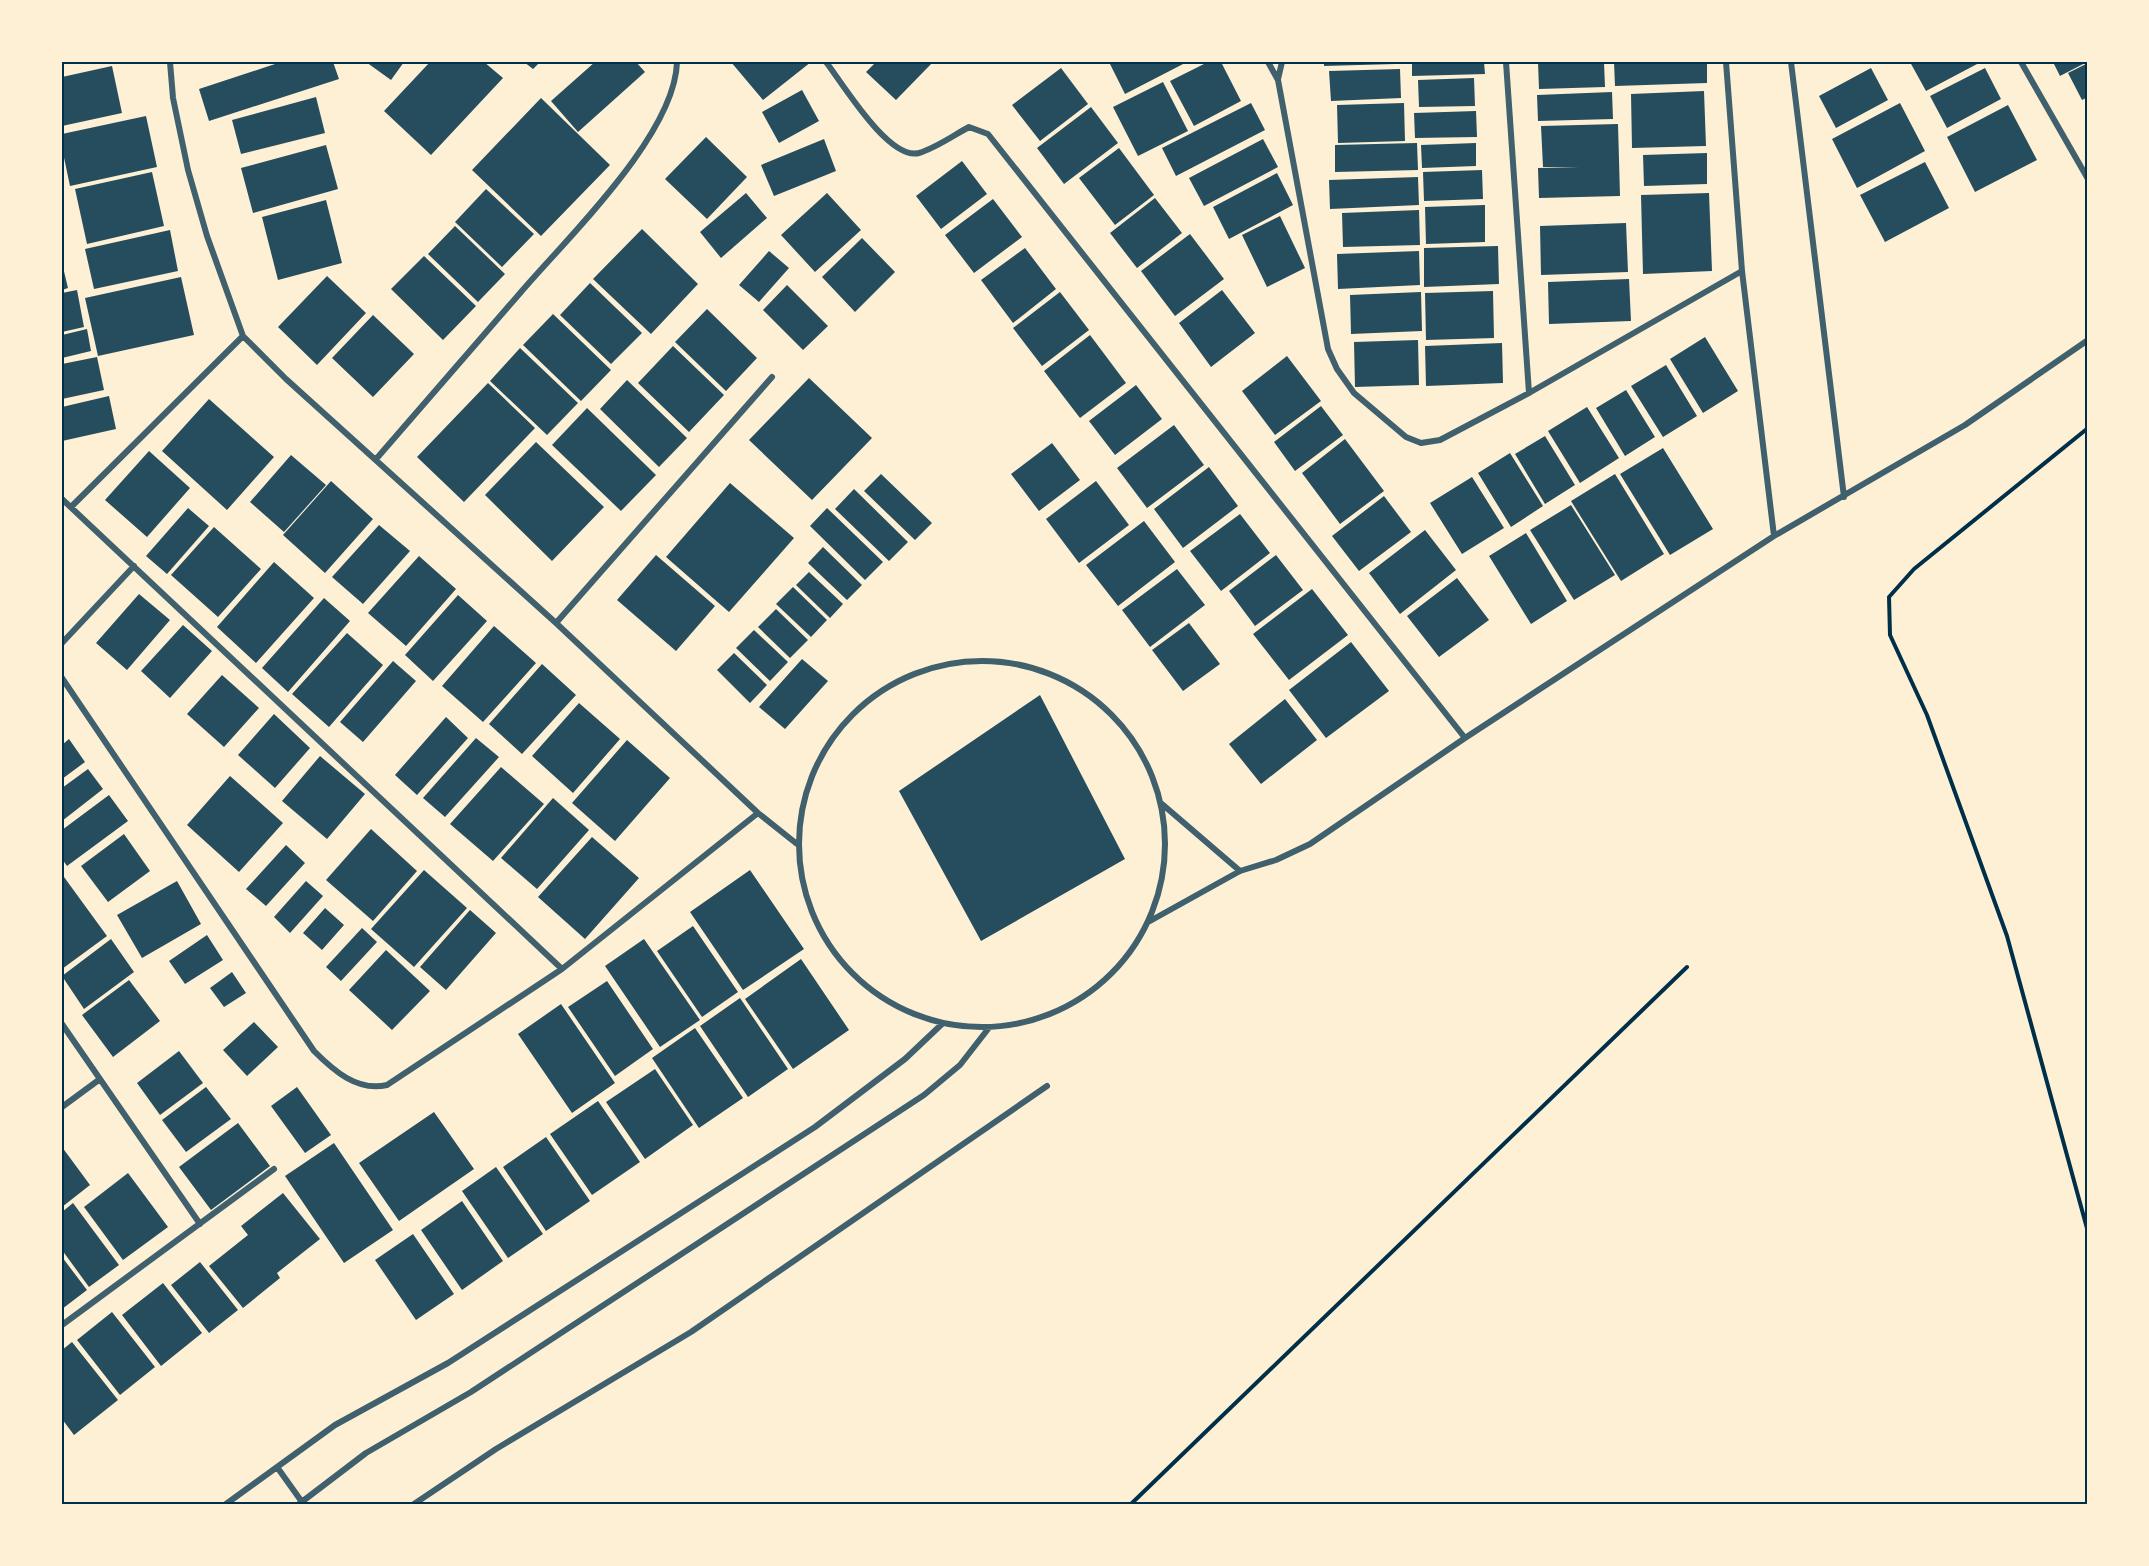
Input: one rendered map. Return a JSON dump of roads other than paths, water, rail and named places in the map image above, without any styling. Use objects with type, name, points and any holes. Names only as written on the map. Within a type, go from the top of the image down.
[{"type":"street","points":[[170,62],[173,98],[188,170],[207,236],[243,336],[286,379],[556,622],[758,813],[797,844]]},
{"type":"street","points":[[377,459],[624,173],[663,111],[672,91],[677,62]]},
{"type":"street","points":[[826,62],[881,134],[904,153],[919,153],[969,127],[988,134],[1465,738]]},
{"type":"street","points":[[1268,62],[1278,80],[1328,349],[1337,369],[1354,393],[1406,436],[1427,443],[1440,440],[1529,393],[1742,271]]},
{"type":"street","points":[[1278,80],[1282,62]]},
{"type":"street","points":[[1506,62],[1529,393]]},
{"type":"street","points":[[1726,62],[1742,271],[1774,537]]},
{"type":"street","points":[[1791,62],[1844,497]]},
{"type":"street","points":[[2021,62],[2088,179]]},
{"type":"street","points":[[71,507],[243,336]]},
{"type":"street","points":[[1150,921],[1240,871],[1276,860],[1310,844],[1465,738],[1774,537],[1965,425],[2088,340]]},
{"type":"street","points":[[556,622],[772,377]]},
{"type":"street","points":[[62,499],[562,969]]},
{"type":"street","points":[[62,643],[134,566]]},
{"type":"street","points":[[993,660],[1051,673],[1102,703],[1140,748],[1162,804],[1166,864],[1150,921],[1117,970],[1070,1006],[1026,1024],[988,1029],[942,1024],[872,994],[832,953],[806,901],[797,844],[808,785],[836,733],[879,692],[934,667],[993,660]]},
{"type":"street","points":[[62,678],[314,1051],[342,1076],[367,1087],[387,1086],[562,969],[758,813]]},
{"type":"street","points":[[1162,804],[1240,871]]},
{"type":"street","points":[[62,1024],[200,1224]]},
{"type":"street","points":[[226,1504],[335,1425],[448,1363],[815,1126],[905,1059],[942,1024]]},
{"type":"street","points":[[277,1467],[301,1503],[366,1453],[471,1392],[924,1095],[960,1065],[988,1029]]},
{"type":"street","points":[[62,1107],[100,1079]]},
{"type":"street","points":[[414,1504],[496,1449],[691,1332],[1047,1086]]},
{"type":"street","points":[[62,1325],[274,1169]]}]
